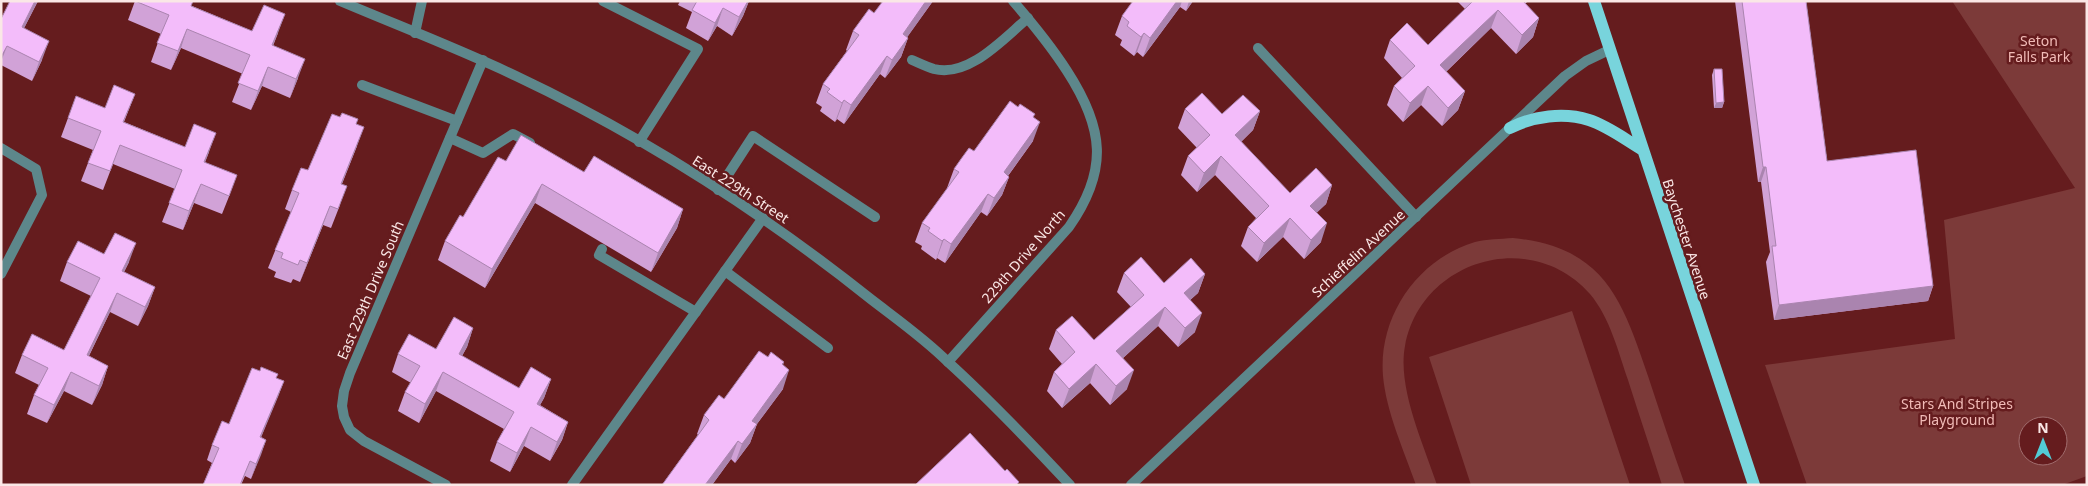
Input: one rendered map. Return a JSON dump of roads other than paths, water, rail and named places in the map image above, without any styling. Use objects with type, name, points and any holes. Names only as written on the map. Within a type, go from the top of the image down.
[{"type":"main road","name":"Baychester Avenue","points":[[1594,1],[1754,485]]},
{"type":"main road","points":[[1510,128],[1523,121],[1551,116],[1581,118],[1598,124],[1643,150]]},
{"type":"street","name":"East 229th Street","points":[[340,1],[483,60],[568,103],[639,142],[763,218],[843,277],[948,362],[1002,412],[1070,485]]},
{"type":"street","points":[[415,33],[422,1]]},
{"type":"street","points":[[603,1],[698,49],[639,142]]},
{"type":"street","name":"229th Drive North","points":[[948,362],[1069,227],[1083,207],[1093,183],[1097,158],[1096,135],[1090,114],[1080,92],[1050,44],[1013,1]]},
{"type":"street","points":[[912,60],[936,69],[957,68],[974,62],[1028,18]]},
{"type":"street","points":[[1258,48],[1416,217]]},
{"type":"street","name":"Schieffelin Avenue","points":[[1132,485],[1572,71],[1610,50]]},
{"type":"street","name":"East 229th Drive South","points":[[446,485],[364,441],[350,430],[344,417],[342,406],[344,391],[350,373],[483,60]]},
{"type":"street","points":[[362,85],[457,121]]},
{"type":"street","points":[[450,138],[483,153],[512,134],[538,148]]},
{"type":"street","points":[[718,190],[753,136],[875,218]]},
{"type":"street","points":[[1,148],[36,168],[42,195],[1,274]]},
{"type":"street","points":[[572,485],[763,218]]},
{"type":"street","points":[[602,249],[599,255],[696,312]]},
{"type":"street","points":[[725,272],[828,348]]},
{"type":"park label","name":"Seton Falls Park","points":[[2039,48]]},
{"type":"park label","name":"Stars And Stripes Playground","points":[[1957,412]]}]
